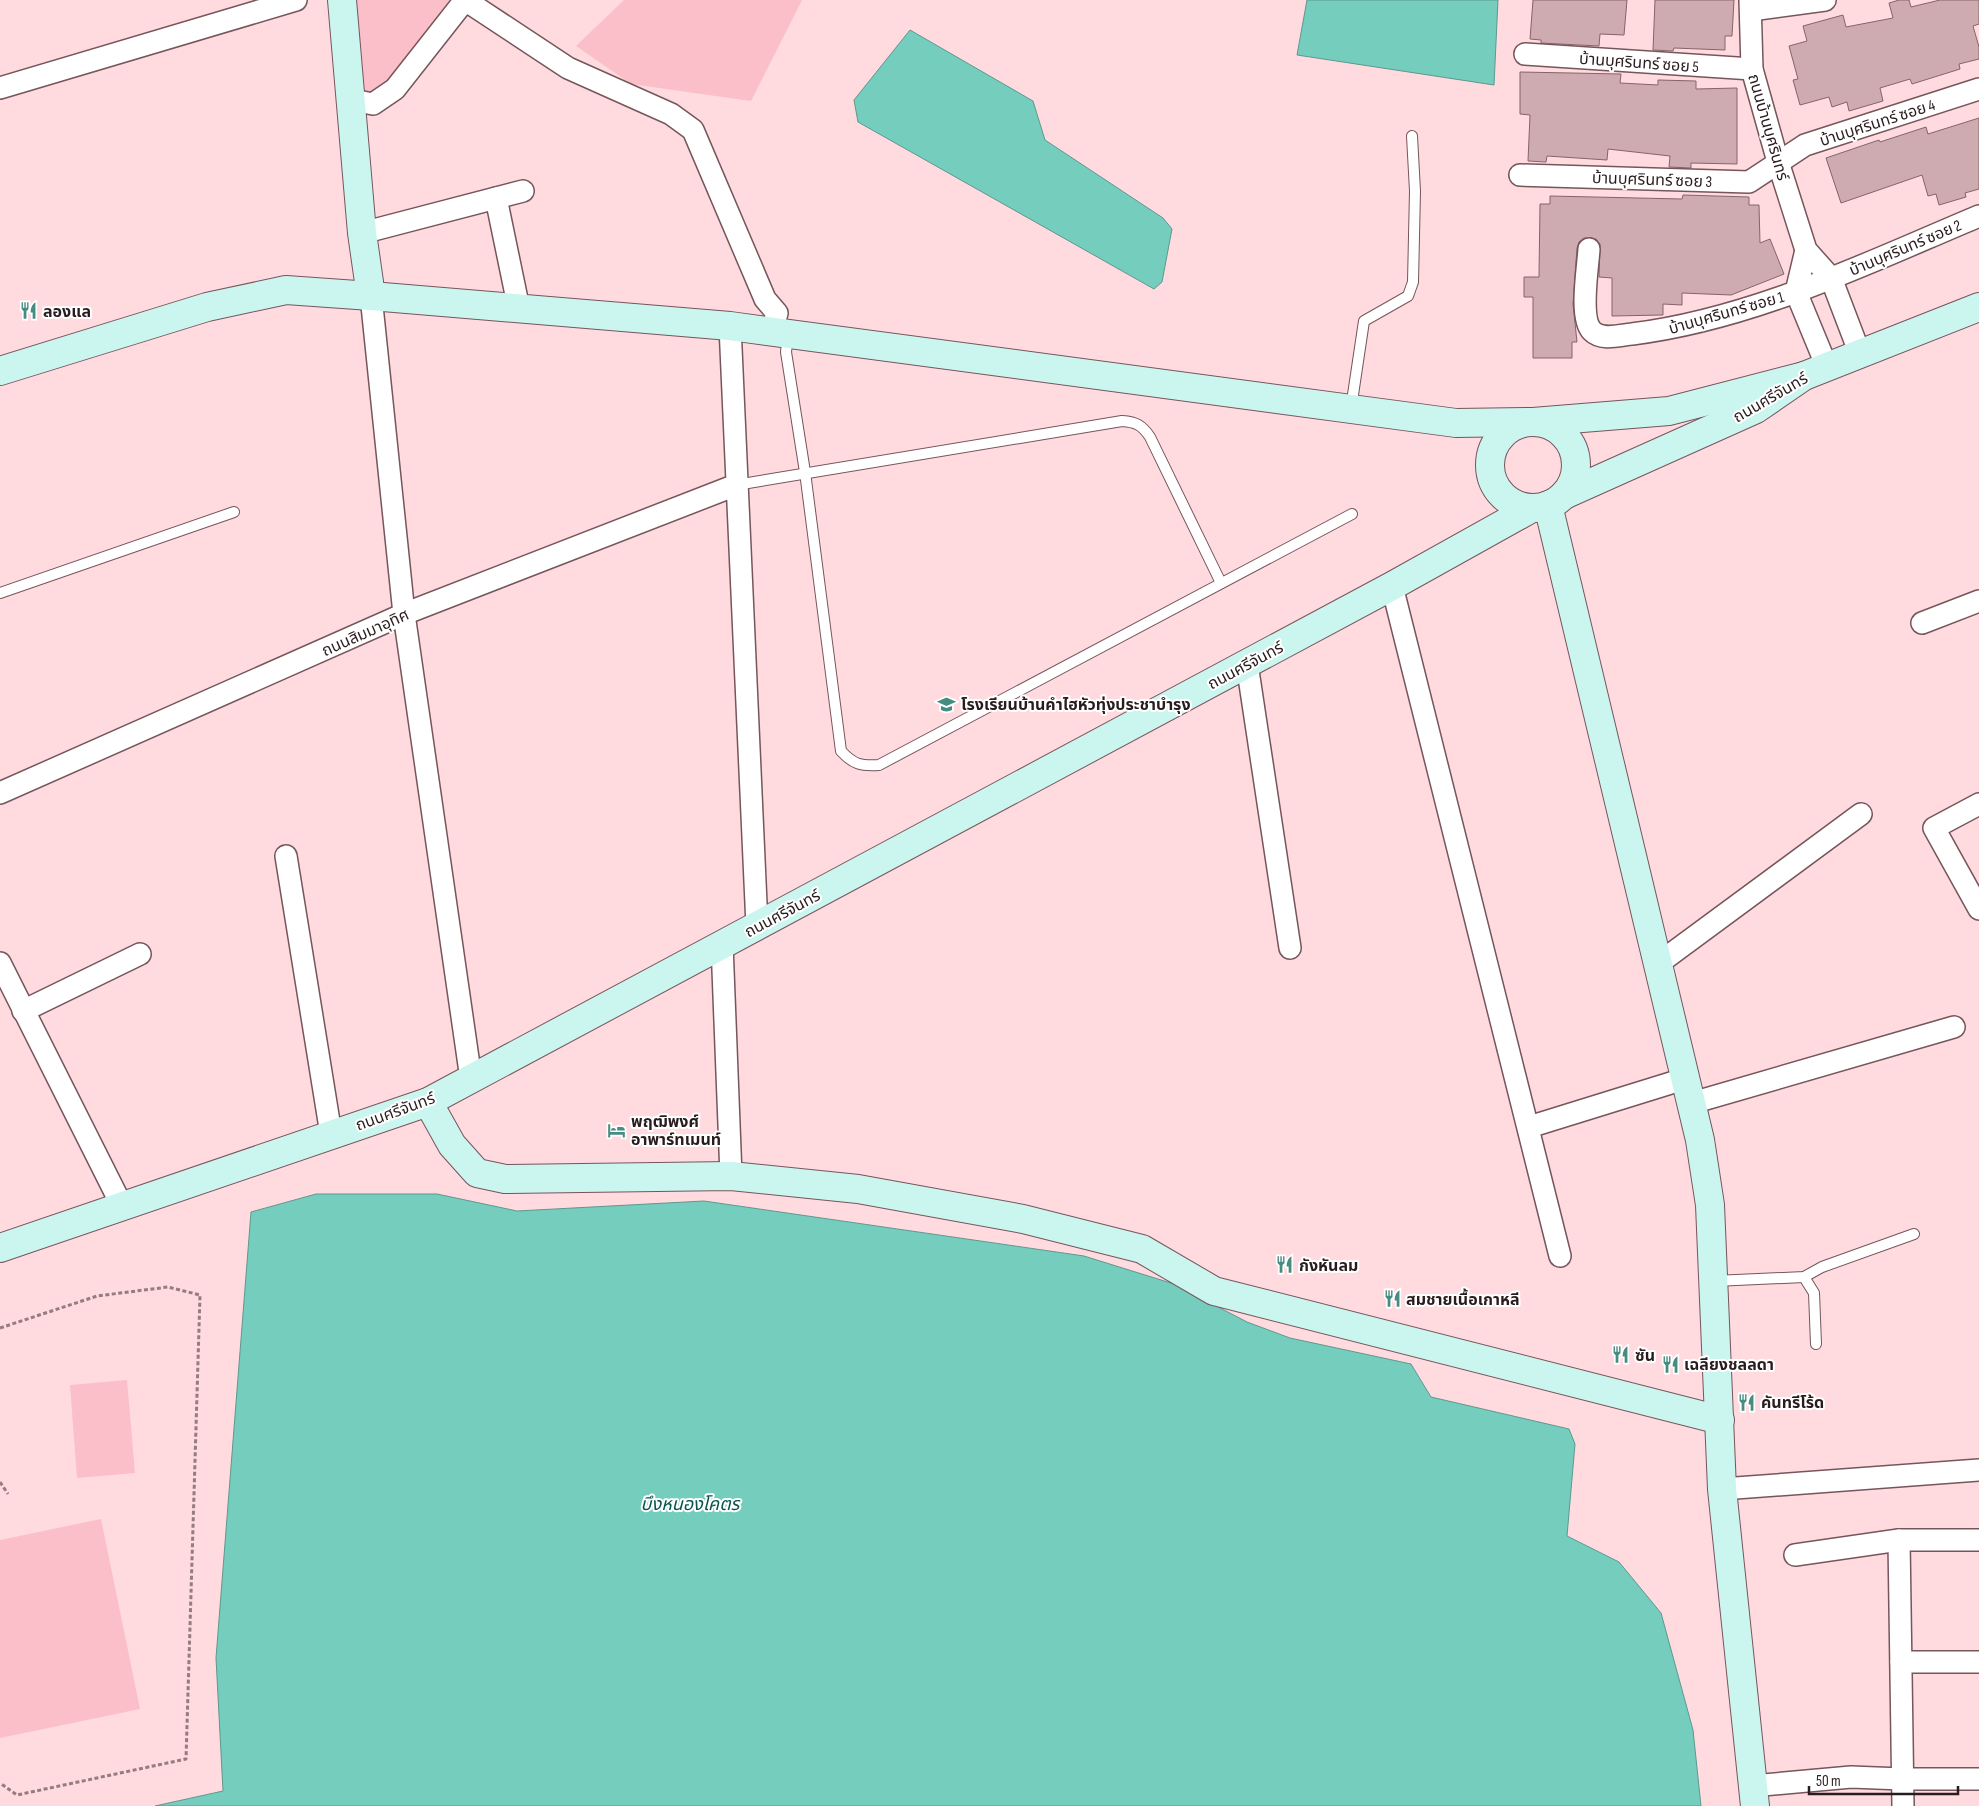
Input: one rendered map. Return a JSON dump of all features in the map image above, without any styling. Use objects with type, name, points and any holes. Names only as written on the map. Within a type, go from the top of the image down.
[{"type":"street","points":[[0,88],[296,0]]},
{"type":"street","points":[[342,0],[362,234],[371,296],[404,614],[471,1079]]},
{"type":"street","points":[[352,100],[373,104],[395,89],[465,0],[568,68],[671,114],[693,130],[765,298],[777,313],[780,333]]},
{"type":"street","points":[[1750,5],[1825,0]]},
{"type":"street","name":"ถนนบ้านบุศรินทร์","points":[[1750,5],[1752,69],[1778,162],[1806,250]]},
{"type":"street","name":"บ้านบุศรินทร์ ซอย 5","points":[[1525,54],[1752,69]]},
{"type":"street","name":"บ้านบุศรินทร์ ซอย 4","points":[[1778,162],[1805,145],[1979,89]]},
{"type":"street","name":"บ้านบุศรินทร์ ซอย 3","points":[[1520,175],[1749,182],[1778,162]]},
{"type":"street","points":[[362,234],[523,191]]},
{"type":"street","points":[[496,198],[518,309]]},
{"type":"street","name":"บ้านบุศรินทร์ ซอย 2","points":[[1796,292],[1979,216]]},
{"type":"street","name":"บ้านบุศรินทร์ ซอย 1","points":[[1589,249],[1585,318],[1592,331],[1604,337],[1675,329],[1796,292]]},
{"type":"street","points":[[1806,250],[1831,278],[1860,354]]},
{"type":"street","points":[[1490,460],[1500,437],[1520,423],[1669,411],[1816,371],[1796,292],[1806,250]]},
{"type":"street","points":[[0,371],[207,307],[286,290],[730,326],[1456,423],[1533,422],[1547,424],[1560,431],[1569,442],[1575,454],[1574,476],[1548,502],[1515,503],[1500,493],[1492,477],[1490,460],[1477,439],[1456,423]]},
{"type":"street","name":"ถนนศรีจันทร์","points":[[0,1248],[428,1102],[1548,502],[1756,409],[1816,371],[1979,308]]},
{"type":"street","points":[[730,326],[757,926]]},
{"type":"street","name":"ถนนสิมมาอุทิศ","points":[[0,793],[404,614],[736,485]]},
{"type":"street","points":[[1476,539],[1495,516],[1500,493]]},
{"type":"street","points":[[1548,502],[1689,1090],[1710,1206],[1722,1489],[1753,1796],[1851,1777],[1979,1779]]},
{"type":"street","points":[[1392,586],[1560,1256]]},
{"type":"street","points":[[1922,623],[1979,601]]},
{"type":"street","points":[[1247,664],[1290,948]]},
{"type":"street","points":[[1977,808],[1934,828],[1979,909]]},
{"type":"street","points":[[1659,963],[1861,814]]},
{"type":"street","points":[[286,856],[331,1134]]},
{"type":"street","points":[[722,944],[730,1176]]},
{"type":"street","points":[[23,1011],[140,954]]},
{"type":"street","points":[[0,964],[122,1206]]},
{"type":"street","points":[[1529,1127],[1954,1028]]},
{"type":"street","points":[[428,1102],[452,1145],[477,1173],[505,1179],[730,1176],[858,1189],[1041,1224],[1142,1249],[1214,1290],[1720,1420]]},
{"type":"street","points":[[1722,1489],[1979,1470]]},
{"type":"street","points":[[1899,1540],[1903,1806]]},
{"type":"street","points":[[1795,1555],[1899,1540],[1979,1540]]},
{"type":"street","points":[[1902,1662],[1979,1662]]},
{"type":"lane","points":[[1351,409],[1364,321],[1408,296],[1413,282],[1415,190],[1412,136]]},
{"type":"lane","points":[[780,333],[786,352],[805,472],[841,751],[852,762],[862,766],[879,764],[1352,514]]},
{"type":"lane","points":[[736,485],[805,472],[1122,422],[1135,422],[1144,428],[1150,437],[1221,583]]},
{"type":"lane","points":[[0,593],[234,512]]},
{"type":"lane","points":[[1713,1281],[1804,1277],[1822,1267],[1914,1234]]},
{"type":"lane","points":[[1804,1277],[1814,1293],[1816,1344]]},
{"type":"path","points":[[0,1328],[97,1296],[168,1287],[200,1295],[186,1759],[17,1795],[0,1783]]},
{"type":"path","points":[[0,1482],[8,1494]]},
{"type":"shaded area","points":[[350,0],[452,0],[388,85],[371,99],[362,95]]},
{"type":"shaded area","points":[[624,0],[802,0],[751,101],[631,84],[576,46]]},
{"type":"shaded area","points":[[127,1380],[135,1473],[77,1478],[70,1385]]},
{"type":"shaded area","points":[[101,1519],[140,1709],[0,1738],[0,1540]]},
{"type":"water","points":[[1307,0],[1498,0],[1494,85],[1297,55]]},
{"type":"water","points":[[910,30],[1033,101],[1045,140],[1163,218],[1172,229],[1162,282],[1154,289],[858,122],[854,100]]},
{"type":"water","name":"บึงหนองโคตร","points":[[316,1194],[437,1194],[517,1211],[704,1201],[1084,1256],[1174,1284],[1247,1322],[1290,1338],[1411,1364],[1431,1397],[1569,1429],[1575,1444],[1567,1536],[1619,1562],[1661,1613],[1693,1730],[1701,1806],[155,1806],[223,1791],[216,1658],[251,1212]]},
{"type":"building","points":[[1533,0],[1627,0],[1624,35],[1600,34],[1599,46],[1541,43],[1541,40],[1530,39]]},
{"type":"building","points":[[1655,0],[1734,0],[1732,36],[1725,36],[1725,50],[1674,48],[1673,51],[1653,50]]},
{"type":"building","points":[[1909,0],[1911,7],[1940,0],[1979,0],[1979,24],[1973,26],[1979,47],[1979,59],[1959,64],[1960,69],[1912,84],[1910,79],[1880,88],[1883,101],[1849,111],[1847,102],[1832,107],[1829,97],[1800,105],[1793,80],[1798,79],[1789,46],[1807,41],[1803,26],[1843,15],[1846,27],[1893,18],[1889,3]]},
{"type":"building","points":[[1520,72],[1621,74],[1620,83],[1658,85],[1658,80],[1696,81],[1696,89],[1737,88],[1737,164],[1691,163],[1691,168],[1669,167],[1670,156],[1608,149],[1607,160],[1547,156],[1546,162],[1528,161],[1530,115],[1520,114]]},
{"type":"building","points":[[1979,118],[1979,189],[1965,193],[1966,197],[1939,205],[1936,194],[1928,196],[1922,175],[1841,203],[1826,158],[1926,127],[1928,134]]},
{"type":"building","points":[[1683,195],[1749,197],[1749,205],[1759,205],[1760,243],[1770,239],[1784,274],[1731,295],[1682,293],[1682,305],[1663,304],[1663,315],[1612,316],[1612,278],[1599,277],[1600,244],[1596,239],[1584,238],[1579,242],[1577,248],[1573,304],[1577,342],[1572,342],[1572,358],[1533,358],[1533,297],[1524,297],[1524,277],[1539,277],[1540,204],[1550,204],[1550,196],[1682,199]]},
{"type":"place","name":"ลองแล","points":[[29,311]]},
{"type":"place","name":"โรงเรียนบ้านคำไฮหัวทุ่งประชาบำรุง","points":[[947,704]]},
{"type":"place","name":"พฤฒิพงศ์ อาพาร์ทเมนท์","points":[[617,1130]]},
{"type":"place","name":"กังหันลม","points":[[1285,1265]]},
{"type":"place","name":"สมชายเนื้อเกาหลี","points":[[1392,1299]]},
{"type":"place","name":"ซัน","points":[[1621,1355]]},
{"type":"place","name":"เฉลียงชลลดา","points":[[1670,1364]]},
{"type":"place","name":"คันทรีโร้ด","points":[[1747,1402]]}]
